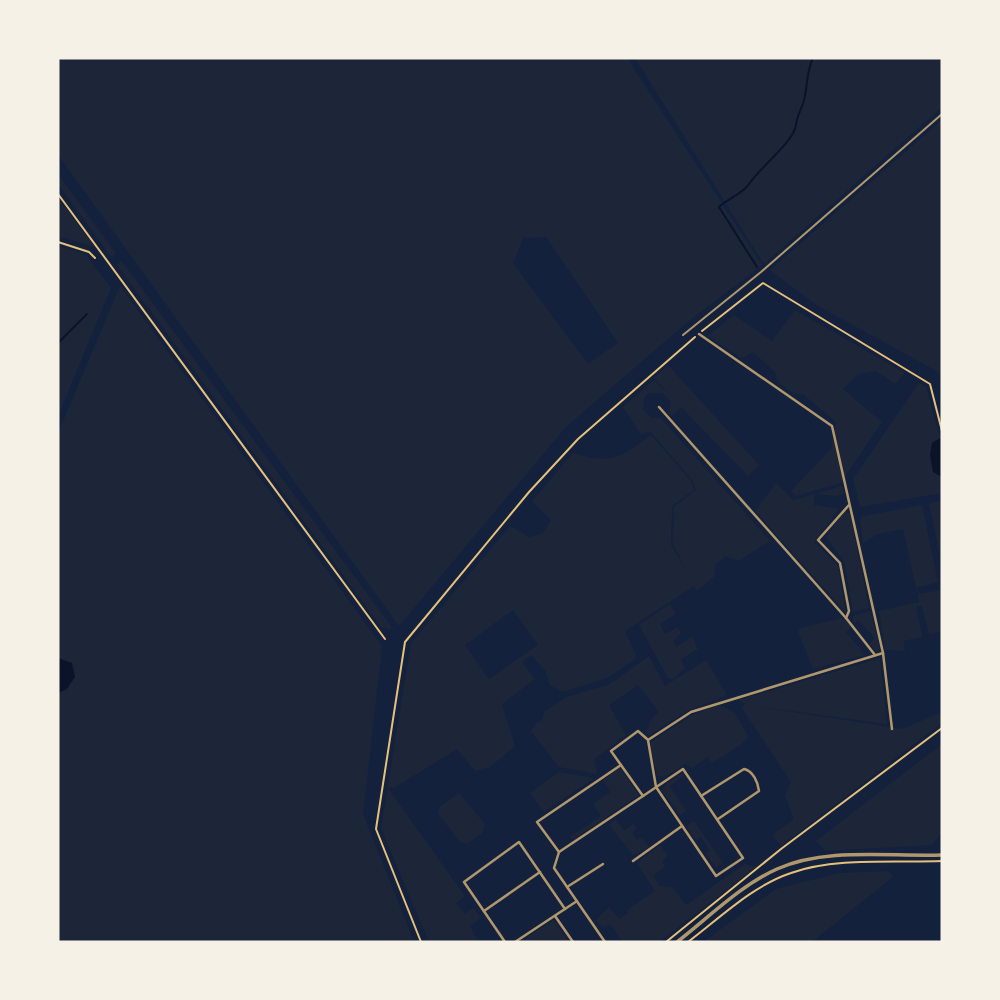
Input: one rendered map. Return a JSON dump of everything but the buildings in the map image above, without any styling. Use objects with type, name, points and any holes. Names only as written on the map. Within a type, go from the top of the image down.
[{"type":"street","points":[[699,334],[832,426],[883,653],[892,729]]},
{"type":"street","points":[[659,407],[846,618],[875,655]]},
{"type":"street","points":[[846,618],[849,611],[840,564],[818,540],[845,507],[851,504]]},
{"type":"street","points":[[648,740],[691,712],[883,653]]},
{"type":"street","points":[[605,942],[554,868],[559,852],[643,796],[656,787],[683,769],[743,858],[716,876],[656,787],[648,740],[638,731],[611,751],[643,796]]},
{"type":"street","points":[[559,852],[537,822],[621,765]]},
{"type":"street","points":[[701,796],[744,769],[749,770],[758,784],[759,791],[717,820]]},
{"type":"street","points":[[633,861],[682,826]]},
{"type":"street","points":[[505,942],[464,882],[519,842],[565,909]]},
{"type":"street","points":[[677,942],[760,879],[791,864],[833,857],[942,855]]},
{"type":"street","points":[[568,887],[603,864]]},
{"type":"street","points":[[484,911],[540,873]]},
{"type":"street","points":[[515,942],[577,901]]},
{"type":"street","points":[[555,916],[573,942]]},
{"type":"street","points":[[523,937],[526,942]]},
{"type":"lane","points":[[683,335],[761,272],[942,114]]},
{"type":"path","points":[[58,194],[385,639]]},
{"type":"path","points":[[58,242],[89,252],[95,258]]},
{"type":"path","points":[[421,942],[376,829],[405,642],[529,492],[578,439],[699,334],[763,283],[930,384],[942,431]]},
{"type":"path","points":[[666,942],[780,849],[942,728]]},
{"type":"path","points":[[688,942],[758,889],[792,872],[826,865],[942,861]]},
{"type":"shaded area","points":[[58,58],[627,58],[762,265],[684,325],[566,427],[399,626],[58,155]],"holes":[[[546,237],[618,343],[588,364],[513,263],[523,238]]]},
{"type":"shaded area","points":[[635,58],[942,58],[942,107],[764,264]]},
{"type":"shaded area","points":[[942,120],[942,374],[818,306],[770,270]]},
{"type":"shaded area","points":[[58,174],[116,254],[111,257],[58,184]]},
{"type":"shaded area","points":[[58,198],[95,247],[58,236]]},
{"type":"shaded area","points":[[58,246],[85,254],[111,288],[58,416]]},
{"type":"shaded area","points":[[121,260],[391,626],[391,630],[381,627],[117,265]]},
{"type":"shaded area","points":[[120,286],[382,646],[363,814],[414,942],[58,942],[58,433]]},
{"type":"shaded area","points":[[795,310],[905,373],[895,384],[876,371],[858,374],[843,389],[882,422],[841,483],[796,496],[791,491],[831,449],[836,422],[803,394],[795,394],[777,382],[775,372],[753,352],[742,359],[708,336],[734,315],[772,341]]},
{"type":"shaded area","points":[[668,365],[759,465],[748,476],[681,407],[672,416],[669,413],[671,402],[663,393],[648,393],[644,398],[643,410],[651,418],[661,418],[770,541],[738,561],[726,556],[716,564],[715,576],[697,591],[694,586],[625,631],[637,658],[607,678],[562,692],[550,685],[545,670],[531,655],[522,662],[535,679],[502,704],[515,746],[490,767],[475,771],[457,749],[394,788],[388,787],[411,643],[510,526],[529,537],[543,533],[551,520],[532,501],[573,453],[606,459],[615,457],[651,435],[691,481],[694,490],[672,506],[671,545],[685,568],[673,544],[674,507],[696,490],[692,480],[650,431],[641,435],[623,407],[654,380],[672,398],[654,378]],"holes":[[[513,610],[538,645],[489,679],[465,645]]]},
{"type":"shaded area","points":[[919,383],[926,387],[942,445],[942,493],[860,507],[853,479]]},
{"type":"shaded area","points":[[940,438],[942,477],[933,472],[930,455],[932,443]]},
{"type":"shaded area","points":[[776,483],[793,500],[842,486],[844,494],[815,494],[814,505],[839,509],[814,542],[838,566],[846,613],[755,511]]},
{"type":"shaded area","points":[[942,500],[942,566],[929,503]]},
{"type":"shaded area","points":[[922,505],[938,582],[916,588],[903,529],[878,534],[863,543],[860,517]]},
{"type":"shaded area","points":[[845,511],[850,514],[869,608],[853,612],[844,561],[826,537]]},
{"type":"shaded area","points":[[940,590],[942,631],[929,634],[922,606],[916,606],[922,637],[903,641],[905,651],[885,650],[879,611],[919,602],[918,594]]},
{"type":"shaded area","points":[[670,604],[676,614],[660,624],[665,634],[678,627],[681,633],[673,641],[676,647],[692,637],[698,649],[681,659],[685,668],[673,679],[668,678],[639,625]]},
{"type":"shaded area","points":[[870,611],[880,649],[876,651],[869,644],[875,638],[858,620],[854,624],[853,616]]},
{"type":"shaded area","points":[[842,618],[851,627],[846,632],[865,655],[813,669],[797,629]]},
{"type":"shaded area","points":[[649,656],[665,686],[706,660],[727,695],[687,711],[649,735],[646,732],[652,718],[659,712],[638,685],[609,705],[626,735],[594,759],[597,774],[559,767],[531,731],[536,723],[542,721],[544,712],[567,697],[610,684]]},
{"type":"shaded area","points":[[58,658],[72,663],[75,677],[67,689],[58,693]]},
{"type":"shaded area","points":[[880,658],[887,724],[747,705],[902,729],[942,712],[942,723],[781,846],[772,835],[794,819],[785,795],[791,782],[742,708],[745,704],[739,700]]},
{"type":"shaded area","points":[[719,705],[735,713],[748,736],[742,744],[712,763],[708,757],[692,768],[686,764],[664,777],[657,776],[650,744],[652,741],[692,715]]},
{"type":"shaded area","points":[[942,744],[942,832],[932,845],[826,851],[816,841]]},
{"type":"shaded area","points":[[620,768],[639,795],[574,839],[570,837],[601,816],[593,804],[611,792],[603,780]]},
{"type":"shaded area","points":[[559,772],[594,778],[544,812],[530,793]]},
{"type":"shaded area","points":[[682,773],[684,776],[670,786],[686,811],[680,815],[662,791],[665,785]]},
{"type":"shaded area","points":[[388,788],[465,896],[456,903],[465,914],[473,907],[481,918],[470,926],[478,942],[429,942],[381,828]]},
{"type":"shaded area","points":[[459,793],[485,824],[482,833],[466,844],[459,841],[438,813],[439,807]]},
{"type":"shaded area","points":[[616,819],[624,831],[634,824],[637,829],[632,833],[637,840],[642,837],[649,847],[633,855],[609,825]]},
{"type":"shaded area","points":[[694,821],[723,863],[716,868],[706,854],[710,851],[701,837],[696,840],[686,826]]},
{"type":"shaded area","points":[[660,845],[668,856],[662,861],[665,866],[653,876],[660,886],[672,887],[686,905],[745,864],[756,867],[659,942],[623,942],[610,924],[602,927],[596,920],[609,907],[619,919],[628,913],[627,910],[655,891],[637,863]]},
{"type":"shaded area","points":[[889,871],[893,877],[812,942],[703,942],[776,889],[840,873]]},
{"type":"shaded area","points":[[554,920],[569,942],[529,942],[526,938]]},
{"type":"waterway","points":[[757,267],[719,207],[747,187],[794,132],[813,58]]},
{"type":"waterway","points":[[58,343],[87,314]]}]
